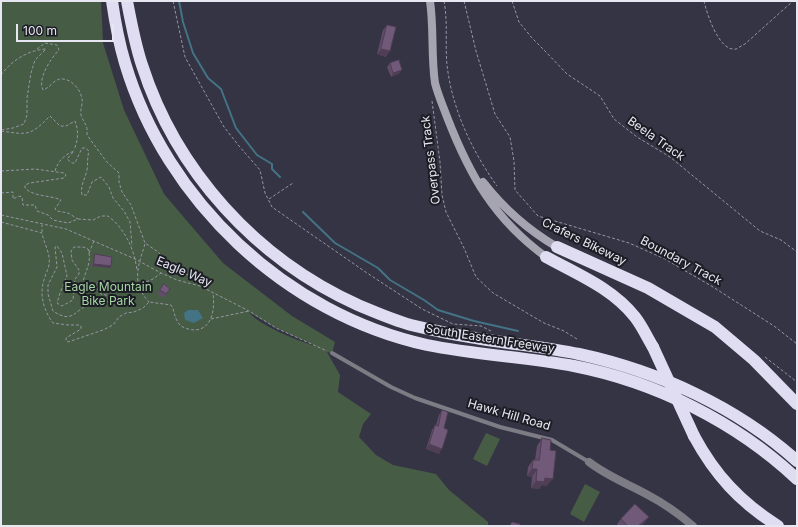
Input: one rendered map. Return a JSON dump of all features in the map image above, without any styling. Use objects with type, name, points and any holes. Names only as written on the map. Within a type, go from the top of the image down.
[{"type":"highway","name":"South Eastern Freeway","points":[[112,1],[125,63],[152,129],[168,160],[196,198],[219,225],[270,271],[299,291],[330,309],[362,324],[394,336],[462,351],[577,367],[610,375],[643,386],[678,400],[707,414],[737,432],[764,451],[797,479]]},
{"type":"highway","name":"South Eastern Freeway","points":[[127,1],[142,65],[154,97],[187,161],[231,216],[284,262],[313,282],[375,312],[409,324],[477,339],[579,354],[613,362],[644,372],[679,386],[739,418],[767,437],[797,461]]},
{"type":"highway","points":[[557,247],[648,288],[715,327],[754,360],[797,404]]},
{"type":"highway","points":[[546,257],[608,292],[625,306],[636,318],[653,347],[694,436],[712,466],[728,486],[746,503],[778,526]]},
{"type":"main road","points":[[430,1],[436,83],[440,102],[461,153],[473,176],[497,211],[514,231],[530,246],[546,257]]},
{"type":"main road","points":[[434,1],[437,59],[440,83],[446,106],[468,158],[491,193],[511,214],[534,233],[557,247]]},
{"type":"street","name":"Hawk Hill Road","points":[[589,462],[596,468],[675,510],[693,526]]},
{"type":"lane","name":"Hawk Hill Road","points":[[332,353],[391,387],[415,398],[500,427],[552,440],[589,462]]},
{"type":"path","points":[[173,1],[184,57],[224,127],[260,170],[265,193],[272,206],[422,309],[453,324],[481,326],[493,331]]},
{"type":"path","points":[[444,1],[446,17],[447,64],[455,102],[473,149],[499,190]]},
{"type":"path","name":"Boundary Track","points":[[464,1],[476,51],[495,114],[510,137],[514,161],[515,190],[538,216],[629,243],[665,259],[713,287],[774,326],[797,344]]},
{"type":"path","name":"Beela Track","points":[[512,1],[519,22],[532,38],[567,74],[600,96],[614,119],[637,137],[670,157],[760,231],[781,240],[797,252]]},
{"type":"path","points":[[704,1],[709,20],[723,44],[727,47],[736,49],[745,44],[782,9],[793,1]]},
{"type":"path","points":[[1,75],[8,65],[45,43],[57,45],[59,50],[52,57],[42,79],[41,86],[43,90],[47,89],[60,79],[69,80],[81,94],[83,102],[81,107],[81,115],[88,127],[87,136],[106,161],[119,173],[119,182],[122,192],[131,204],[145,243],[137,270]]},
{"type":"path","points":[[1,131],[24,124],[27,115],[27,98],[31,73],[36,60],[46,49],[37,49]]},
{"type":"path","name":"Overpass Track","points":[[432,100],[440,162],[442,195],[446,212],[464,248],[476,277],[493,293],[544,323],[564,331],[577,339]]},
{"type":"path","points":[[1,131],[22,134],[35,131],[50,116],[60,126],[66,126],[75,121],[78,129],[78,141],[74,151],[67,159],[72,163],[76,163],[82,148],[89,151],[87,158],[87,169],[82,186],[82,195],[87,195],[92,182],[101,177],[109,187],[114,198],[124,210],[130,222],[132,246],[136,259],[137,280],[141,293],[149,302],[171,305],[174,310],[174,316],[180,325],[192,330],[201,329],[207,325],[214,308],[213,293]]},
{"type":"path","points":[[55,171],[57,164],[66,154],[74,151]]},
{"type":"path","points":[[1,171],[35,169],[64,173],[66,175],[64,178],[30,183],[26,185],[25,188],[31,192],[52,196],[61,200],[55,209],[57,211],[68,213],[78,219]]},
{"type":"path","points":[[269,199],[293,184]]},
{"type":"path","points":[[1,193],[13,192],[13,199],[19,196],[22,197],[23,205],[35,205],[37,211],[48,215],[53,220],[68,223],[78,219],[93,220],[101,216],[108,216],[122,230],[132,246]]},
{"type":"path","name":"Eagle Way","points":[[1,215],[66,229],[136,259],[161,274],[200,286],[249,311],[276,328],[332,353]]},
{"type":"path","points":[[1,222],[42,232]]},
{"type":"path","points":[[42,224],[44,242],[49,254],[49,266],[42,284],[43,305],[47,315],[53,323],[81,326],[81,329],[66,338],[66,341],[68,342],[103,330],[113,325],[119,317],[143,308],[149,302]]},
{"type":"path","points":[[94,241],[89,253],[83,285],[87,288],[97,289]]},
{"type":"path","points":[[145,243],[158,252],[176,270],[196,278],[200,286]]},
{"type":"path","points":[[89,253],[88,249],[78,246],[74,247],[71,251],[72,260],[79,270],[79,274],[73,285],[73,300],[62,306],[58,303],[58,297],[67,276],[62,253],[57,246],[55,247],[57,267],[48,285],[48,294],[53,311],[61,316],[67,317],[74,315],[93,302],[105,303],[111,301],[111,296],[101,294],[97,289],[96,283],[102,281],[138,285],[161,274]]},
{"type":"path","points":[[210,319],[249,311]]},
{"type":"path","points":[[760,353],[797,382]]},
{"type":"green space","name":"Eagle Mountain Bike Park","points":[[1,1],[101,1],[103,43],[124,110],[164,194],[223,263],[292,316],[335,342],[332,353],[327,352],[340,375],[338,392],[371,414],[363,424],[359,437],[376,455],[393,465],[436,474],[449,490],[488,522],[488,526],[1,526]],"holes":[[[249,312],[276,328],[316,346],[290,337],[260,322]]]},
{"type":"green space","points":[[486,433],[500,439],[487,466],[473,459]]},
{"type":"green space","points":[[585,484],[600,492],[584,522],[570,514]]},
{"type":"water","points":[[188,310],[198,310],[203,318],[194,323],[185,320],[184,313]]},
{"type":"building","points":[[387,25],[396,27],[390,51],[381,49]]},
{"type":"building","points":[[399,60],[402,70],[393,73],[390,63]]},
{"type":"building","points":[[95,254],[112,257],[111,266],[94,264]]},
{"type":"building","points":[[164,284],[170,289],[166,294],[160,290]]},
{"type":"building","points":[[442,410],[448,412],[444,428],[448,430],[442,449],[429,444],[435,425],[438,426]]},
{"type":"building","points":[[542,438],[551,440],[550,450],[556,451],[553,479],[545,478],[544,482],[536,481],[537,469],[532,469],[533,460],[539,460]]},
{"type":"building","points":[[635,504],[649,517],[638,526],[628,526],[621,519]]},
{"type":"building","points":[[512,522],[520,524],[520,526],[510,526]]},
{"type":"waterway","points":[[179,1],[183,22],[193,53],[208,78],[221,89],[236,128],[257,155],[272,164],[272,169],[280,177]]},
{"type":"waterway","points":[[303,212],[335,243],[378,268],[390,280],[438,310],[474,321],[518,331]]}]
